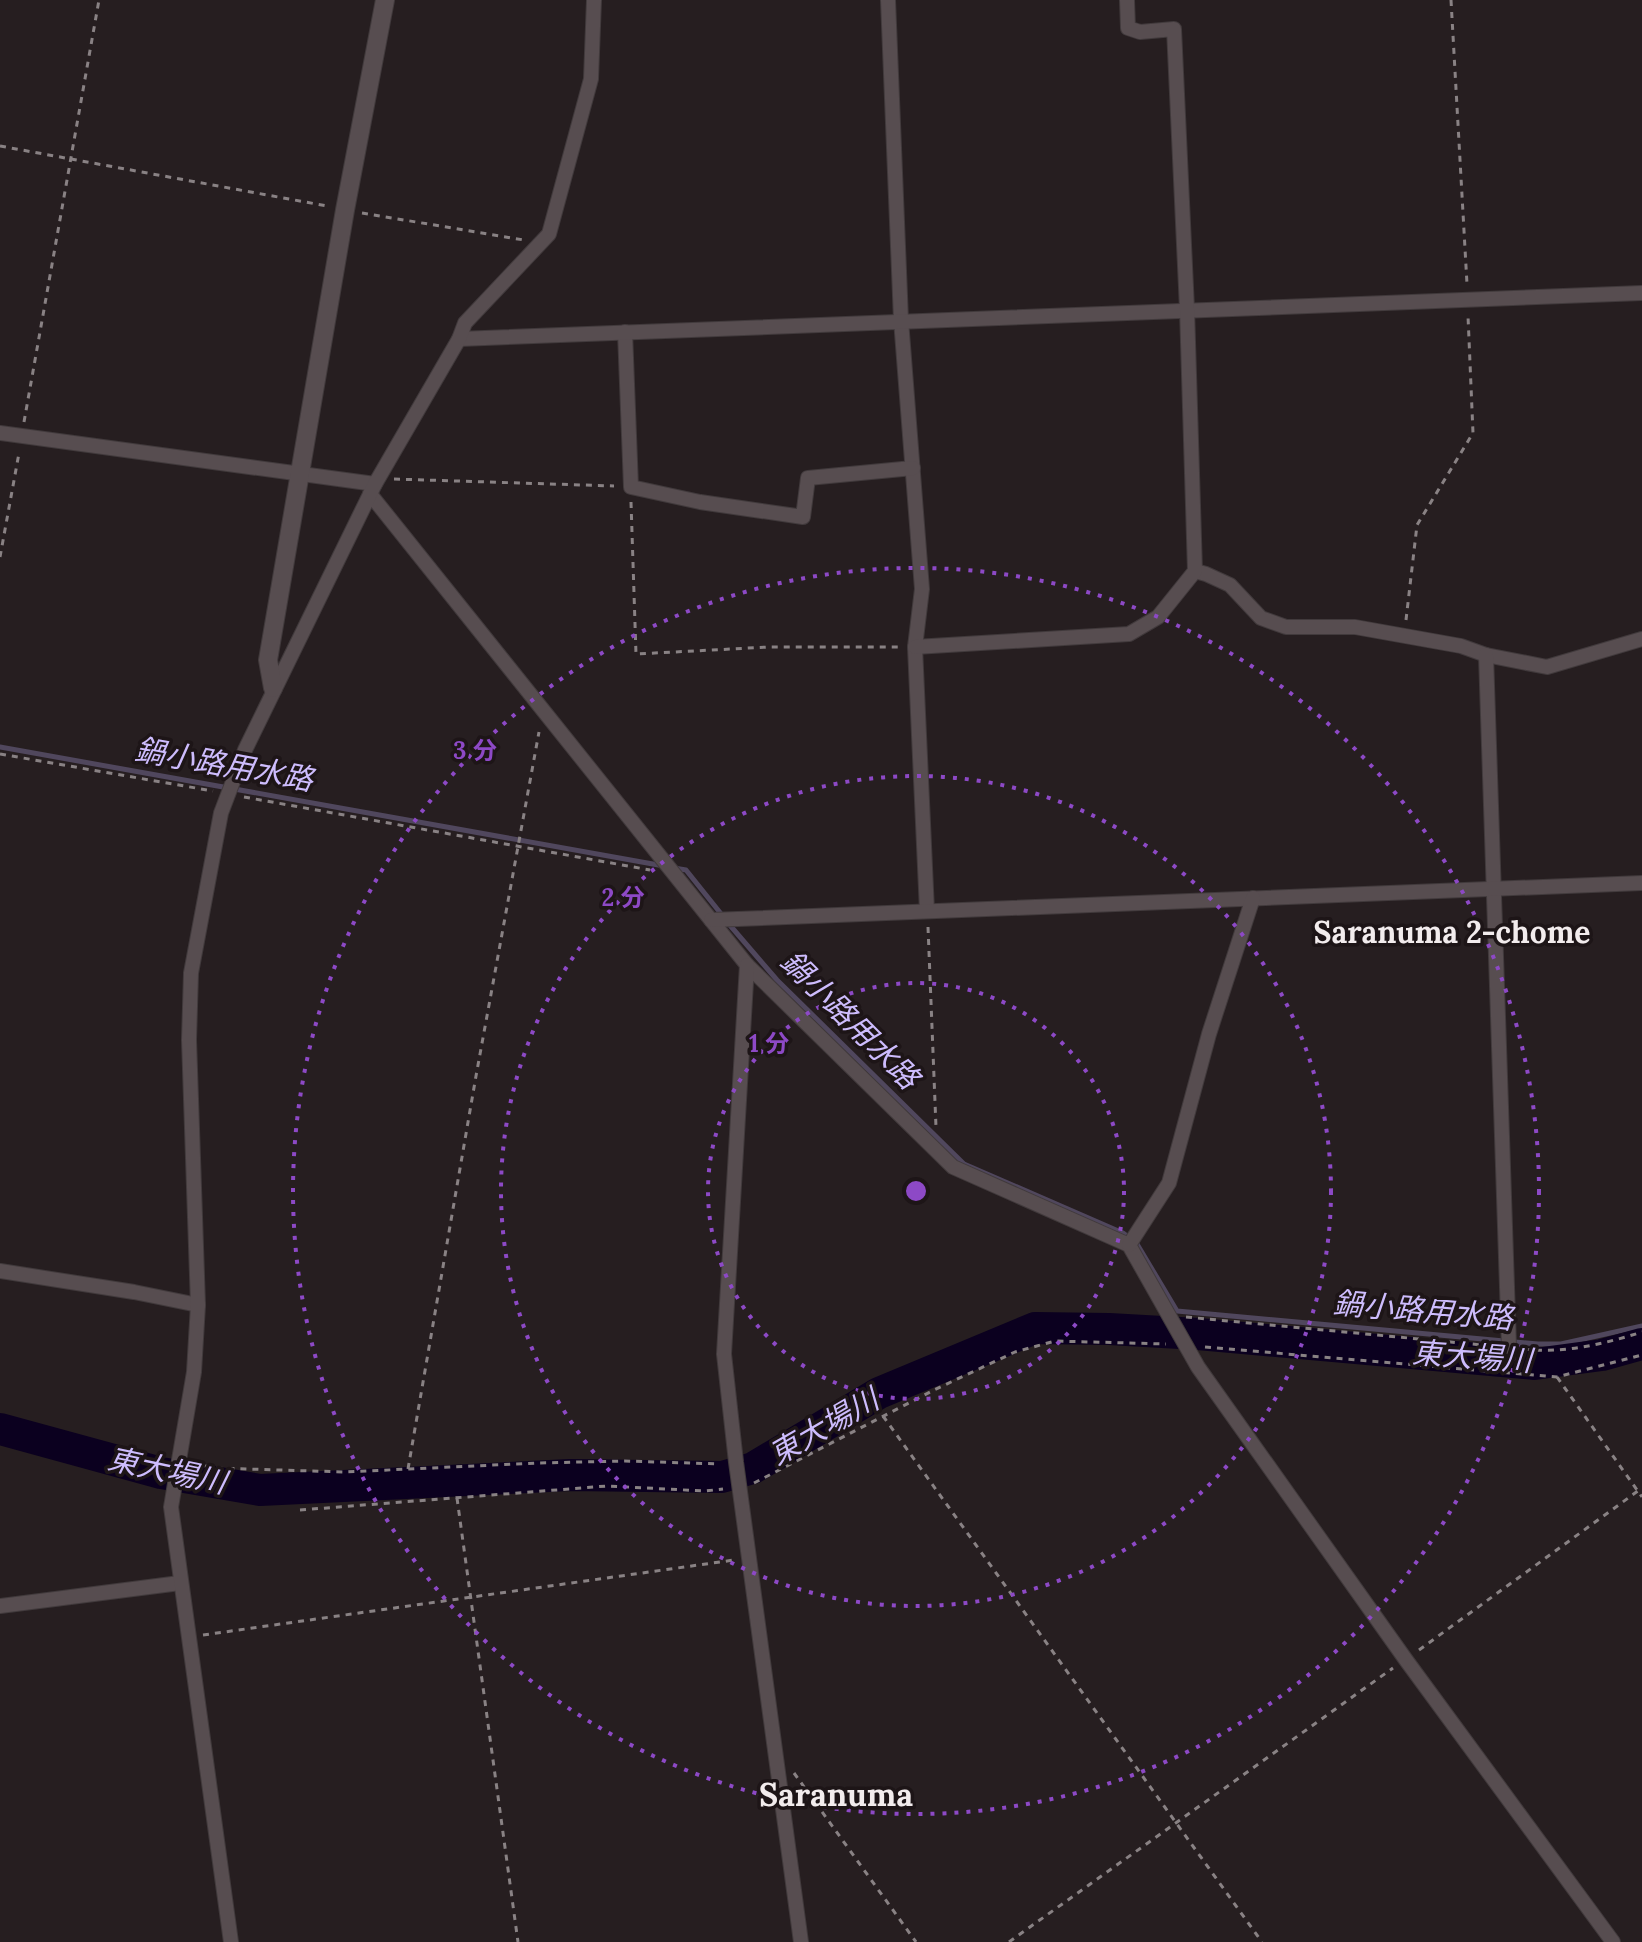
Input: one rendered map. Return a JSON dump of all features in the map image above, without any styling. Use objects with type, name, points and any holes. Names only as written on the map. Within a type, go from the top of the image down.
[{"type":"street","points":[[273,688],[268,660],[345,210],[385,0]]},
{"type":"street","points":[[231,1942],[171,1507],[194,1372],[198,1305],[189,1040],[191,973],[221,813],[273,688],[374,486],[459,339],[465,323],[549,234],[591,79],[594,0]]},
{"type":"street","points":[[888,0],[901,320],[922,589],[915,647],[927,911]]},
{"type":"street","points":[[915,647],[1129,634],[1158,617],[1195,571],[1174,29],[1140,32],[1128,28],[1127,0]]},
{"type":"street","points":[[459,339],[1642,293]]},
{"type":"street","points":[[625,332],[631,487],[700,502],[803,517],[808,478],[913,468]]},
{"type":"street","points":[[0,433],[300,473],[374,486],[546,715],[747,965],[953,1167],[1129,1245],[1185,1345],[1406,1660],[1613,1942]]},
{"type":"street","points":[[1195,571],[1230,585],[1261,618],[1286,627],[1355,627],[1461,646],[1486,655],[1547,667],[1642,639]]},
{"type":"street","points":[[1486,655],[1509,1347]]},
{"type":"street","points":[[711,920],[1642,883]]},
{"type":"street","points":[[1129,1245],[1169,1183],[1209,1034],[1253,898]]},
{"type":"street","points":[[747,965],[724,1354],[801,1942]]},
{"type":"street","points":[[0,1271],[198,1305]]},
{"type":"street","points":[[0,1606],[180,1583]]},
{"type":"path","points":[[0,557],[99,0]]},
{"type":"path","points":[[1404,636],[1417,525],[1473,433],[1451,0]]},
{"type":"path","points":[[0,146],[526,240],[537,248]]},
{"type":"path","points":[[374,486],[631,487],[636,654],[769,647],[915,647]]},
{"type":"path","points":[[408,1469],[537,738],[546,715]]},
{"type":"path","points":[[0,754],[673,874]]},
{"type":"path","points":[[927,911],[937,1151]]},
{"type":"path","points":[[1168,1315],[1549,1352],[1618,1340],[1642,1332]]},
{"type":"path","points":[[300,1510],[607,1486],[705,1491],[740,1487],[770,1476],[883,1416],[1015,1352],[1055,1341],[1185,1345],[1557,1377],[1642,1355]]},
{"type":"path","points":[[1557,1377],[1640,1489],[1642,1497]]},
{"type":"path","points":[[883,1416],[1262,1942]]},
{"type":"path","points":[[179,1460],[214,1468],[345,1472],[625,1461],[710,1466],[736,1462]]},
{"type":"path","points":[[1009,1942],[1406,1660],[1640,1489]]},
{"type":"path","points":[[457,1498],[518,1942]]},
{"type":"path","points":[[189,1637],[750,1558]]},
{"type":"path","points":[[793,1770],[916,1942]]},
{"type":"waterway","name":"鍋小路用水路","points":[[0,747],[664,866]]},
{"type":"waterway","name":"鍋小路用水路","points":[[674,868],[686,870],[722,915]]},
{"type":"waterway","name":"鍋小路用水路","points":[[728,923],[777,980],[964,1164],[1123,1233],[1137,1244],[1177,1311],[1538,1344],[1561,1344],[1642,1326]]},
{"type":"waterway","name":"東大場川","points":[[0,1429],[161,1473],[260,1490],[570,1475],[722,1477],[753,1468],[879,1393],[1035,1328],[1198,1334],[1535,1364],[1602,1355],[1642,1344]]},
{"type":"district","name":"Saranuma 2-chome","points":[[1452,933]]},
{"type":"district","name":"Saranuma","points":[[836,1795]]}]
